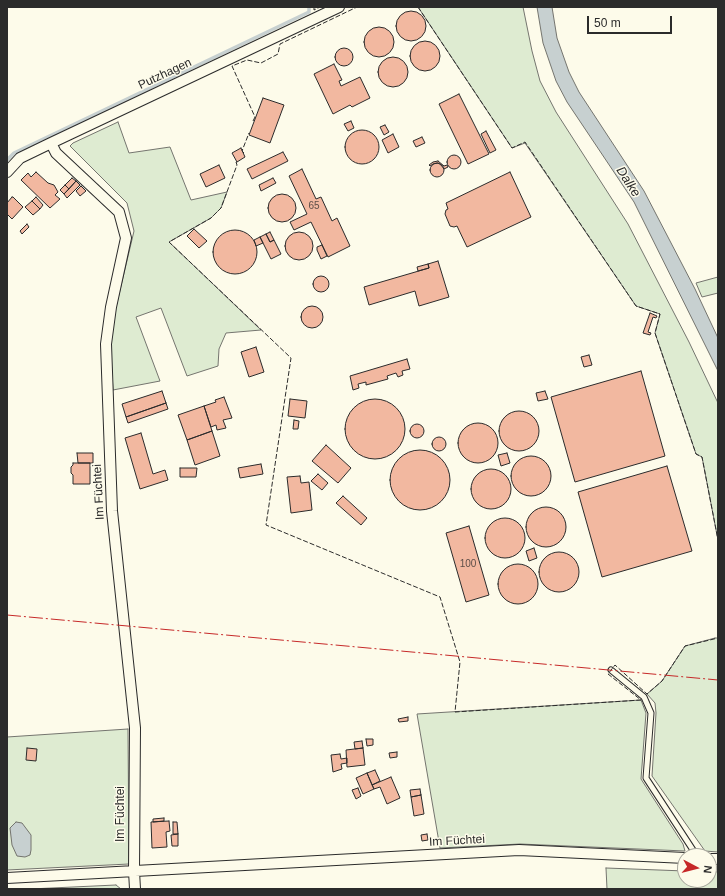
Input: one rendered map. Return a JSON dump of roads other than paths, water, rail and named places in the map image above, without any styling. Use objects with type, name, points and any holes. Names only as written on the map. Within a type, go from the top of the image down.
[{"type":"street","name":"Putzhagen","points":[[7,172],[20,158],[51,142],[339,7]]},
{"type":"street","name":"Im Füchtei","points":[[51,142],[56,153],[119,212],[126,238],[111,307],[106,344],[112,511],[135,728],[134,872]]},
{"type":"street","name":"Im Füchtei","points":[[7,878],[519,850],[677,858]]},
{"type":"street","points":[[134,872],[135,889]]},
{"type":"lane","points":[[611,670],[644,697],[651,713],[646,778],[693,848]]},
{"type":"water","name":"Dalke","points":[[537,7],[552,7],[557,38],[569,72],[579,92],[644,191],[695,289],[718,338],[718,371],[634,202],[567,102],[556,81],[543,43]]},
{"type":"water","points":[[16,822],[22,823],[31,835],[30,855],[25,857],[17,856],[12,845],[10,828]]},
{"type":"waterway","points":[[7,160],[14,153],[309,12],[309,7]]}]
